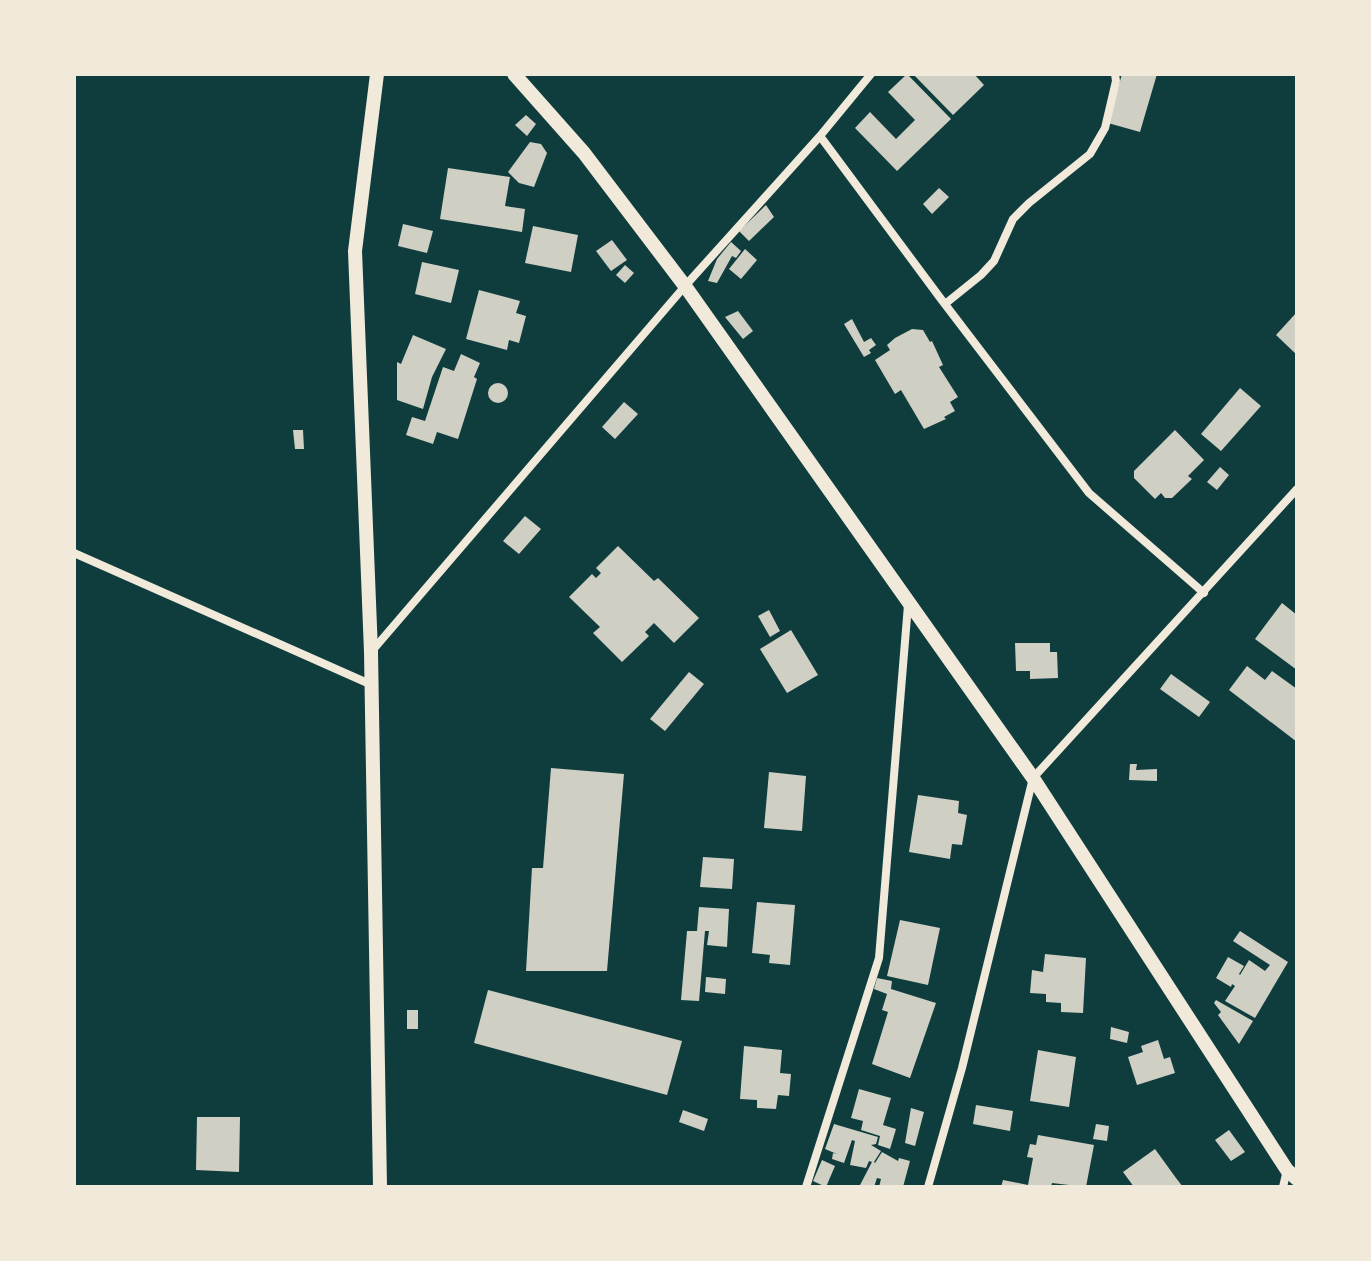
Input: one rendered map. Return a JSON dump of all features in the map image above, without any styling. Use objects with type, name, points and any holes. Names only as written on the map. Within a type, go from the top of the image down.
[{"type":"street","points":[[377,74],[355,251],[372,685],[380,1187]]},
{"type":"street","points":[[514,74],[584,153],[685,286],[1033,778],[1292,1175],[1283,1187]]},
{"type":"street","points":[[855,74],[857,89]]},
{"type":"street","points":[[371,652],[871,74]]},
{"type":"street","points":[[945,304],[994,261],[1013,219],[1090,154],[1105,128],[1115,74]]},
{"type":"street","points":[[820,136],[1089,493],[1204,593]]},
{"type":"street","points":[[928,1187],[962,1068],[1033,778],[1297,489]]},
{"type":"street","points":[[74,553],[372,685]]},
{"type":"street","points":[[806,1187],[879,958],[908,605]]},
{"type":"building","points":[[907,74],[951,119],[897,171],[855,128],[870,112],[896,139],[915,120],[888,92]]},
{"type":"building","points":[[913,74],[974,74],[984,85],[953,115]]},
{"type":"building","points":[[1122,74],[1157,74],[1140,132],[1108,123]]},
{"type":"building","points":[[526,115],[536,124],[527,136],[515,125]]},
{"type":"building","points":[[530,142],[541,144],[547,153],[534,187],[519,183],[508,172]]},
{"type":"building","points":[[448,168],[510,177],[505,206],[525,209],[522,232],[440,219]]},
{"type":"building","points":[[939,188],[949,197],[932,214],[923,204]]},
{"type":"building","points":[[766,205],[774,217],[749,241],[739,231]]},
{"type":"building","points":[[403,224],[433,231],[427,253],[398,246]]},
{"type":"building","points":[[533,226],[578,235],[571,272],[525,263]]},
{"type":"building","points":[[612,240],[627,260],[611,271],[596,251]]},
{"type":"building","points":[[731,242],[741,251],[736,258],[732,256],[717,283],[708,281],[717,259]]},
{"type":"building","points":[[745,249],[757,260],[741,279],[729,269]]},
{"type":"building","points":[[422,262],[459,270],[451,303],[415,294]]},
{"type":"building","points":[[625,265],[634,273],[625,283],[616,275]]},
{"type":"building","points":[[479,290],[520,301],[516,313],[526,316],[519,343],[509,340],[507,350],[466,339]]},
{"type":"building","points":[[738,311],[753,331],[743,339],[725,317]]},
{"type":"building","points":[[1297,312],[1297,355],[1276,335]]},
{"type":"building","points":[[852,319],[864,342],[871,338],[876,345],[864,357],[844,324]]},
{"type":"building","points":[[912,329],[923,330],[932,341],[943,365],[939,367],[958,397],[950,402],[955,411],[924,429],[901,390],[895,394],[875,360],[890,350],[887,345],[895,338]]},
{"type":"building","points":[[413,335],[446,349],[432,377],[423,409],[397,400],[397,362],[401,364]]},
{"type":"building","points":[[461,354],[480,363],[458,439],[437,432],[433,444],[406,435],[412,417],[425,421],[443,367],[454,371]]},
{"type":"building","points":[[498,383],[505,386],[508,393],[505,400],[498,403],[491,400],[488,393],[491,386]]},
{"type":"building","points":[[1240,388],[1261,406],[1221,451],[1201,434]]},
{"type":"building","points":[[624,402],[638,414],[615,439],[602,427]]},
{"type":"building","points":[[293,430],[303,430],[304,449],[295,449]]},
{"type":"building","points":[[1175,430],[1204,460],[1188,476],[1192,479],[1172,498],[1165,498],[1161,493],[1155,499],[1134,478],[1134,471]]},
{"type":"building","points":[[1220,467],[1229,475],[1217,490],[1207,482]]},
{"type":"building","points":[[525,516],[541,529],[519,554],[503,541]]},
{"type":"building","points":[[618,546],[654,581],[658,578],[699,618],[674,643],[654,623],[645,632],[649,636],[622,662],[593,633],[600,627],[569,597],[592,574],[596,578],[601,573],[596,568]]},
{"type":"building","points":[[1282,603],[1297,615],[1297,670],[1255,639]]},
{"type":"building","points":[[769,610],[780,631],[770,637],[758,616]]},
{"type":"building","points":[[791,630],[818,675],[787,693],[760,649]]},
{"type":"building","points":[[1015,643],[1050,643],[1050,652],[1057,652],[1058,678],[1030,679],[1030,671],[1016,671]]},
{"type":"building","points":[[1247,666],[1265,680],[1272,671],[1297,689],[1297,742],[1229,690]]},
{"type":"building","points":[[689,672],[704,684],[665,731],[650,719]]},
{"type":"building","points":[[1171,674],[1210,702],[1199,717],[1160,689]]},
{"type":"building","points":[[1130,764],[1137,764],[1136,770],[1157,769],[1157,781],[1129,780]]},
{"type":"building","points":[[551,768],[624,774],[607,971],[526,971],[532,868],[543,868]]},
{"type":"building","points":[[769,772],[806,776],[802,831],[764,828]]},
{"type":"building","points":[[918,795],[959,801],[958,813],[967,815],[962,845],[952,844],[950,859],[909,852]]},
{"type":"building","points":[[703,857],[734,859],[732,889],[700,887]]},
{"type":"building","points":[[757,902],[795,905],[790,965],[769,963],[770,955],[752,953]]},
{"type":"building","points":[[699,907],[729,909],[727,947],[707,945],[709,931],[705,931],[699,1001],[681,1000],[687,931],[697,931]]},
{"type":"building","points":[[900,920],[940,928],[928,985],[887,976]]},
{"type":"building","points":[[1240,931],[1288,962],[1255,1018],[1225,1001],[1235,986],[1232,984],[1231,987],[1216,978],[1228,957],[1244,966],[1240,975],[1249,960],[1265,971],[1270,965],[1233,941]]},
{"type":"building","points":[[1045,954],[1086,958],[1083,1013],[1061,1012],[1061,1003],[1046,1002],[1046,994],[1030,993],[1032,970],[1043,972]]},
{"type":"building","points":[[706,977],[726,979],[725,994],[705,992]]},
{"type":"building","points":[[877,978],[892,981],[891,989],[936,1003],[910,1078],[872,1064],[888,1012],[882,1010],[887,994],[874,989]]},
{"type":"building","points":[[488,990],[682,1041],[667,1095],[474,1043]]},
{"type":"building","points":[[1216,1000],[1253,1021],[1239,1044],[1218,1015],[1221,1012],[1214,1003]]},
{"type":"building","points":[[407,1010],[418,1010],[418,1029],[407,1029]]},
{"type":"building","points":[[1111,1027],[1129,1032],[1127,1043],[1110,1039]]},
{"type":"building","points":[[1158,1040],[1164,1059],[1170,1057],[1175,1073],[1137,1085],[1128,1057],[1143,1052],[1141,1046]]},
{"type":"building","points":[[744,1046],[782,1050],[780,1073],[791,1074],[789,1096],[778,1095],[776,1109],[757,1108],[757,1100],[740,1099]]},
{"type":"building","points":[[1038,1050],[1076,1057],[1069,1107],[1030,1101]]},
{"type":"building","points":[[859,1089],[891,1098],[883,1125],[896,1129],[890,1149],[878,1145],[880,1136],[861,1130],[863,1121],[851,1118]]},
{"type":"building","points":[[976,1105],[1013,1111],[1010,1131],[973,1124]]},
{"type":"building","points":[[911,1108],[924,1112],[915,1146],[905,1143]]},
{"type":"building","points":[[683,1110],[708,1119],[704,1131],[679,1122]]},
{"type":"building","points":[[197,1117],[240,1117],[239,1172],[196,1170]]},
{"type":"building","points":[[834,1124],[878,1137],[876,1144],[871,1145],[881,1151],[875,1163],[882,1152],[898,1161],[899,1158],[910,1161],[903,1187],[879,1187],[881,1179],[877,1178],[874,1187],[859,1187],[872,1162],[869,1161],[866,1168],[850,1165],[855,1141],[852,1140],[844,1163],[832,1159],[833,1153],[837,1154],[825,1149]]},
{"type":"building","points":[[1096,1124],[1109,1126],[1107,1141],[1093,1139]]},
{"type":"building","points":[[1229,1130],[1245,1152],[1231,1161],[1215,1140]]},
{"type":"building","points":[[1038,1135],[1094,1145],[1086,1187],[1052,1183],[1051,1187],[1001,1187],[1003,1180],[1028,1185],[1033,1158],[1027,1157],[1030,1144],[1036,1145]]},
{"type":"building","points":[[1155,1149],[1183,1187],[1134,1187],[1123,1172]]},
{"type":"building","points":[[822,1160],[835,1166],[826,1187],[813,1181]]}]
